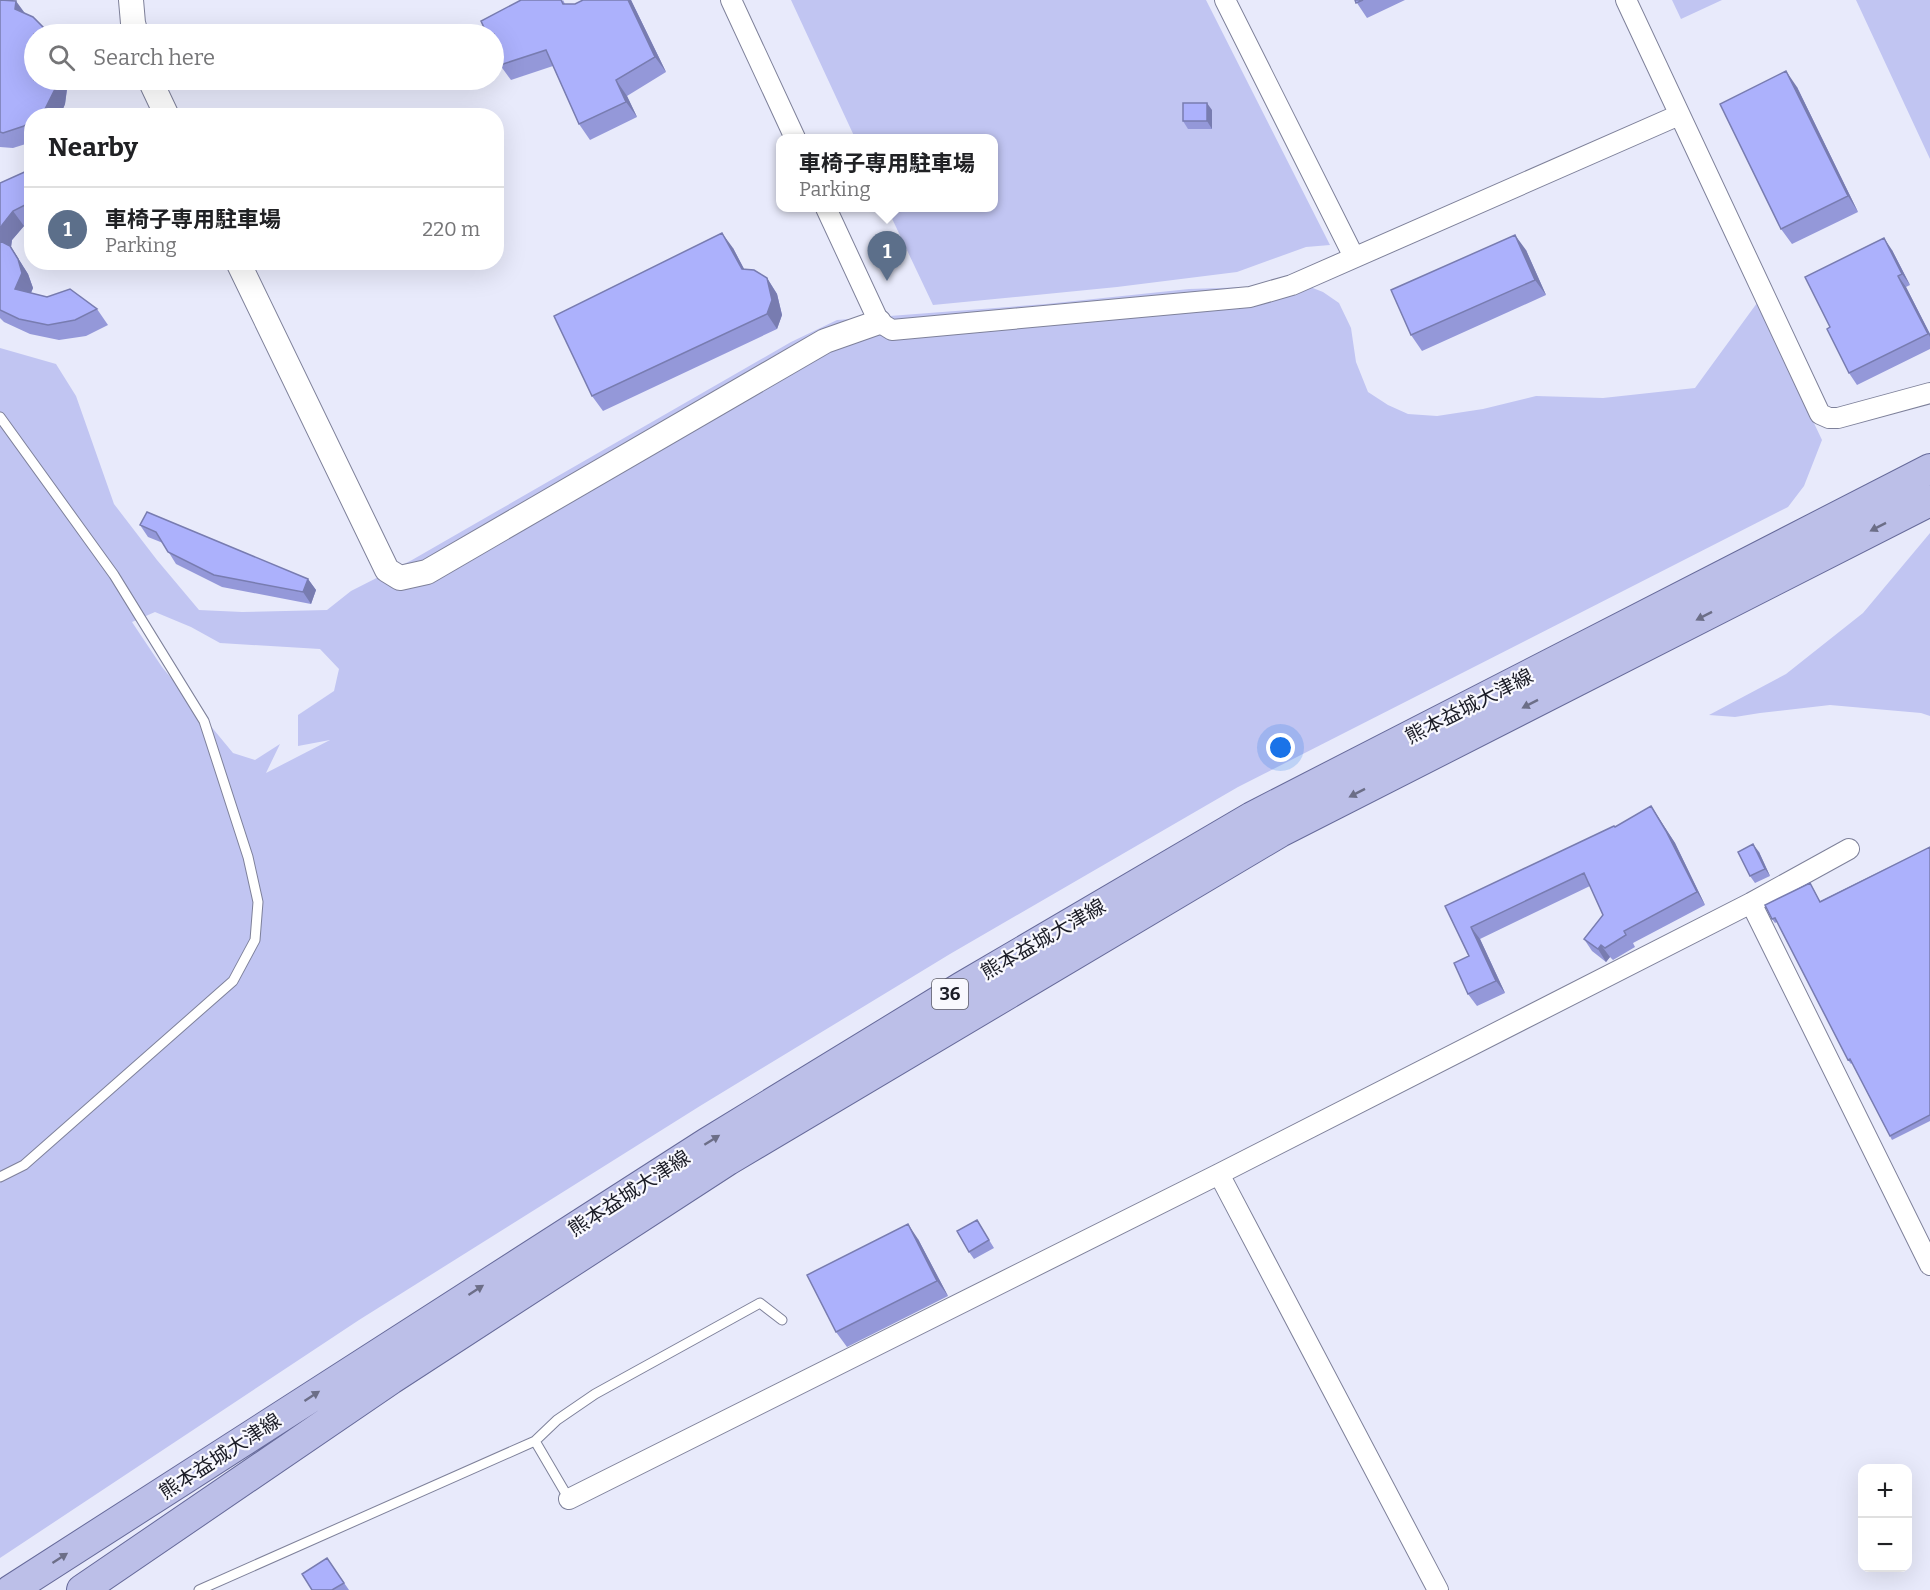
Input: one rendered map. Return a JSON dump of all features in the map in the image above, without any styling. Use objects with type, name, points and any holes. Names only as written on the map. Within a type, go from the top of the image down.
[{"type":"main road","name":"熊本益城大津線","points":[[11,1590],[707,1143],[962,987],[1242,823],[1930,469]]},
{"type":"main road","name":"熊本益城大津線","points":[[82,1590],[391,1379],[728,1160],[1280,832],[1930,501]]},
{"type":"street","points":[[131,0],[133,24]]},
{"type":"street","points":[[731,0],[793,134]]},
{"type":"street","points":[[1225,0],[1354,257]]},
{"type":"street","points":[[1626,0],[1820,414],[1829,418],[1838,418],[1930,393]]},
{"type":"street","points":[[155,90],[163,108]]},
{"type":"street","points":[[828,212],[879,322],[892,330],[1250,297],[1292,285],[1679,115]]},
{"type":"street","points":[[242,270],[387,570],[400,578],[427,572],[825,341],[879,322]]},
{"type":"street","points":[[569,1499],[1219,1174],[1751,903],[1849,849]]},
{"type":"street","points":[[1751,903],[1930,1265]]},
{"type":"street","points":[[1219,1174],[1438,1590]]},
{"type":"lane","points":[[0,417],[114,575],[204,721],[249,857],[258,902],[255,940],[233,981],[24,1165],[0,1177]]},
{"type":"lane","points":[[199,1590],[535,1441],[557,1420],[595,1394],[760,1303],[782,1320]]},
{"type":"lane","points":[[535,1441],[569,1499]]},
{"type":"shaded area","points":[[791,0],[1206,0],[1330,245],[1306,247],[1237,272],[1117,287],[933,305],[889,212],[998,212],[998,134],[853,134]]},
{"type":"shaded area","points":[[1672,0],[1722,0],[1681,19]]},
{"type":"shaded area","points":[[1856,0],[1930,0],[1930,159]]},
{"type":"shaded area","points":[[1305,285],[1323,292],[1339,303],[1351,328],[1356,362],[1368,392],[1408,414],[1437,416],[1483,409],[1536,396],[1603,398],[1695,388],[1757,303],[1822,440],[1804,486],[1788,507],[1238,787],[950,954],[700,1106],[359,1320],[0,1558],[0,348],[56,364],[76,396],[114,504],[199,610],[242,612],[327,610],[351,591],[412,560],[791,342],[837,320],[1046,304],[1189,289]],"holes":[[[155,612],[191,627],[220,643],[320,649],[339,669],[334,691],[298,715],[298,746],[330,740],[266,773],[280,744],[255,760],[233,753],[162,667],[132,622]]]},
{"type":"shaded area","points":[[1930,533],[1930,716],[1921,713],[1830,705],[1735,717],[1709,715],[1786,674],[1863,613]]},
{"type":"building","points":[[0,0],[16,1],[15,9],[33,17],[40,24],[24,24],[24,90],[54,90],[46,108],[24,108],[24,126],[0,132]]},
{"type":"building","points":[[521,0],[561,0],[563,4],[575,4],[583,0],[628,0],[655,57],[616,80],[626,102],[579,124],[546,50],[504,64],[504,24],[482,24],[481,21]]},
{"type":"building","points":[[1786,71],[1848,196],[1781,229],[1720,104]]},
{"type":"building","points":[[1183,103],[1207,103],[1207,121],[1183,121]]},
{"type":"building","points":[[24,172],[24,206],[13,211],[0,231],[0,183]]},
{"type":"building","points":[[722,233],[742,269],[754,270],[767,278],[772,300],[767,314],[592,396],[554,316]]},
{"type":"building","points":[[1515,235],[1535,280],[1411,335],[1391,290]]},
{"type":"building","points":[[1884,238],[1902,274],[1898,276],[1928,334],[1849,373],[1827,329],[1830,327],[1805,277]]},
{"type":"building","points":[[0,241],[10,246],[18,259],[22,273],[15,289],[47,297],[70,289],[97,309],[75,320],[48,325],[19,319],[0,310]]},
{"type":"building","points":[[147,512],[308,579],[303,592],[214,575],[168,552],[156,532],[140,525]]},
{"type":"building","points":[[1651,806],[1697,892],[1624,931],[1626,935],[1605,948],[1601,945],[1598,949],[1584,939],[1603,915],[1584,873],[1471,927],[1496,981],[1468,994],[1454,963],[1469,956],[1445,906],[1615,827]]},
{"type":"building","points":[[1753,844],[1765,869],[1750,876],[1738,852]]},
{"type":"building","points":[[1930,847],[1930,1115],[1890,1136],[1775,918],[1772,919],[1765,905],[1810,883],[1820,902]]},
{"type":"building","points":[[977,1220],[989,1240],[969,1252],[957,1231]]},
{"type":"building","points":[[908,1224],[937,1281],[836,1332],[807,1275]]},
{"type":"building","points":[[327,1558],[344,1583],[332,1590],[312,1590],[302,1574]]},
{"type":"place","name":"車椅子専用駐車場","points":[[887,281]]}]
